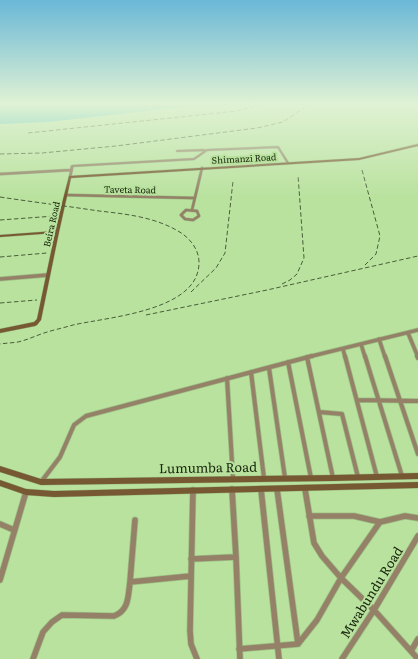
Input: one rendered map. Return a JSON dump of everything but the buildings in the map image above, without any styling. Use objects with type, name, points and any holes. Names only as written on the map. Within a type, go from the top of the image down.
[{"type":"main road","name":"Shimanzi Road","points":[[70,177],[364,158],[418,145]]},
{"type":"main road","name":"Beira Road","points":[[0,330],[13,329],[35,324],[39,320],[70,177]]},
{"type":"main road","points":[[0,236],[57,232]]},
{"type":"main road","name":"Lumumba Road","points":[[0,469],[41,482],[418,476]]},
{"type":"main road","points":[[207,480],[207,490]]},
{"type":"main road","name":"Lumumba Road","points":[[0,483],[26,492],[54,494],[418,485]]},
{"type":"street","points":[[177,151],[276,147],[280,148],[288,163]]},
{"type":"street","points":[[70,177],[72,166],[194,159],[205,150]]},
{"type":"street","points":[[192,210],[202,168]]},
{"type":"street","points":[[0,174],[71,170]]},
{"type":"street","name":"Taveta Road","points":[[66,195],[194,198]]},
{"type":"street","points":[[186,210],[192,210],[198,212],[198,218],[190,220],[183,218],[182,213],[186,210]]},
{"type":"street","points":[[0,279],[48,275]]},
{"type":"street","points":[[41,482],[47,472],[59,459],[73,424],[77,420],[101,411],[307,357],[418,330]]},
{"type":"street","points":[[408,332],[418,358]]},
{"type":"street","points":[[379,339],[418,454]]},
{"type":"street","points":[[361,344],[402,476]]},
{"type":"street","points":[[343,349],[377,477]]},
{"type":"street","points":[[307,357],[333,478]]},
{"type":"street","points":[[288,362],[311,478]]},
{"type":"street","points":[[269,368],[285,478]]},
{"type":"street","points":[[251,372],[264,478]]},
{"type":"street","points":[[227,378],[234,479]]},
{"type":"street","points":[[357,400],[418,401]]},
{"type":"street","points":[[319,412],[342,414],[358,477]]},
{"type":"street","points":[[277,488],[298,644]]},
{"type":"street","points":[[305,488],[314,543],[317,549],[326,562],[374,610],[417,658]]},
{"type":"street","points":[[232,489],[240,659]]},
{"type":"street","points":[[261,489],[279,659]]},
{"type":"street","points":[[193,490],[190,631],[192,644],[197,659]]},
{"type":"street","points":[[0,580],[26,492]]},
{"type":"street","points":[[309,516],[370,518],[380,522],[405,516],[418,518]]},
{"type":"street","points":[[33,659],[43,632],[52,622],[62,615],[114,616],[122,613],[126,606],[130,582],[135,520]]},
{"type":"street","points":[[239,649],[298,644],[317,620],[341,578],[380,522]]},
{"type":"street","points":[[0,524],[14,530]]},
{"type":"street","name":"Mwabundu Road","points":[[342,659],[374,610],[418,536]]},
{"type":"street","points":[[192,558],[236,557]]},
{"type":"street","points":[[130,582],[191,576]]},
{"type":"street","points":[[411,651],[418,639]]},
{"type":"railway","points":[[0,154],[42,153],[116,146],[212,134]]},
{"type":"railway","points":[[362,170],[380,236],[376,254],[364,266]]},
{"type":"railway","points":[[282,284],[297,274],[304,258],[298,175]]},
{"type":"railway","points":[[191,292],[216,268],[225,253],[233,181]]},
{"type":"railway","points":[[0,197],[150,219],[169,226],[186,237],[193,244],[199,257],[195,278],[185,291],[169,301],[150,309],[73,325],[21,341],[0,344]]},
{"type":"railway","points":[[0,220],[55,216]]},
{"type":"railway","points":[[0,257],[47,253]]},
{"type":"railway","points":[[146,315],[267,290],[418,256]]},
{"type":"railway","points":[[0,303],[37,300]]}]
